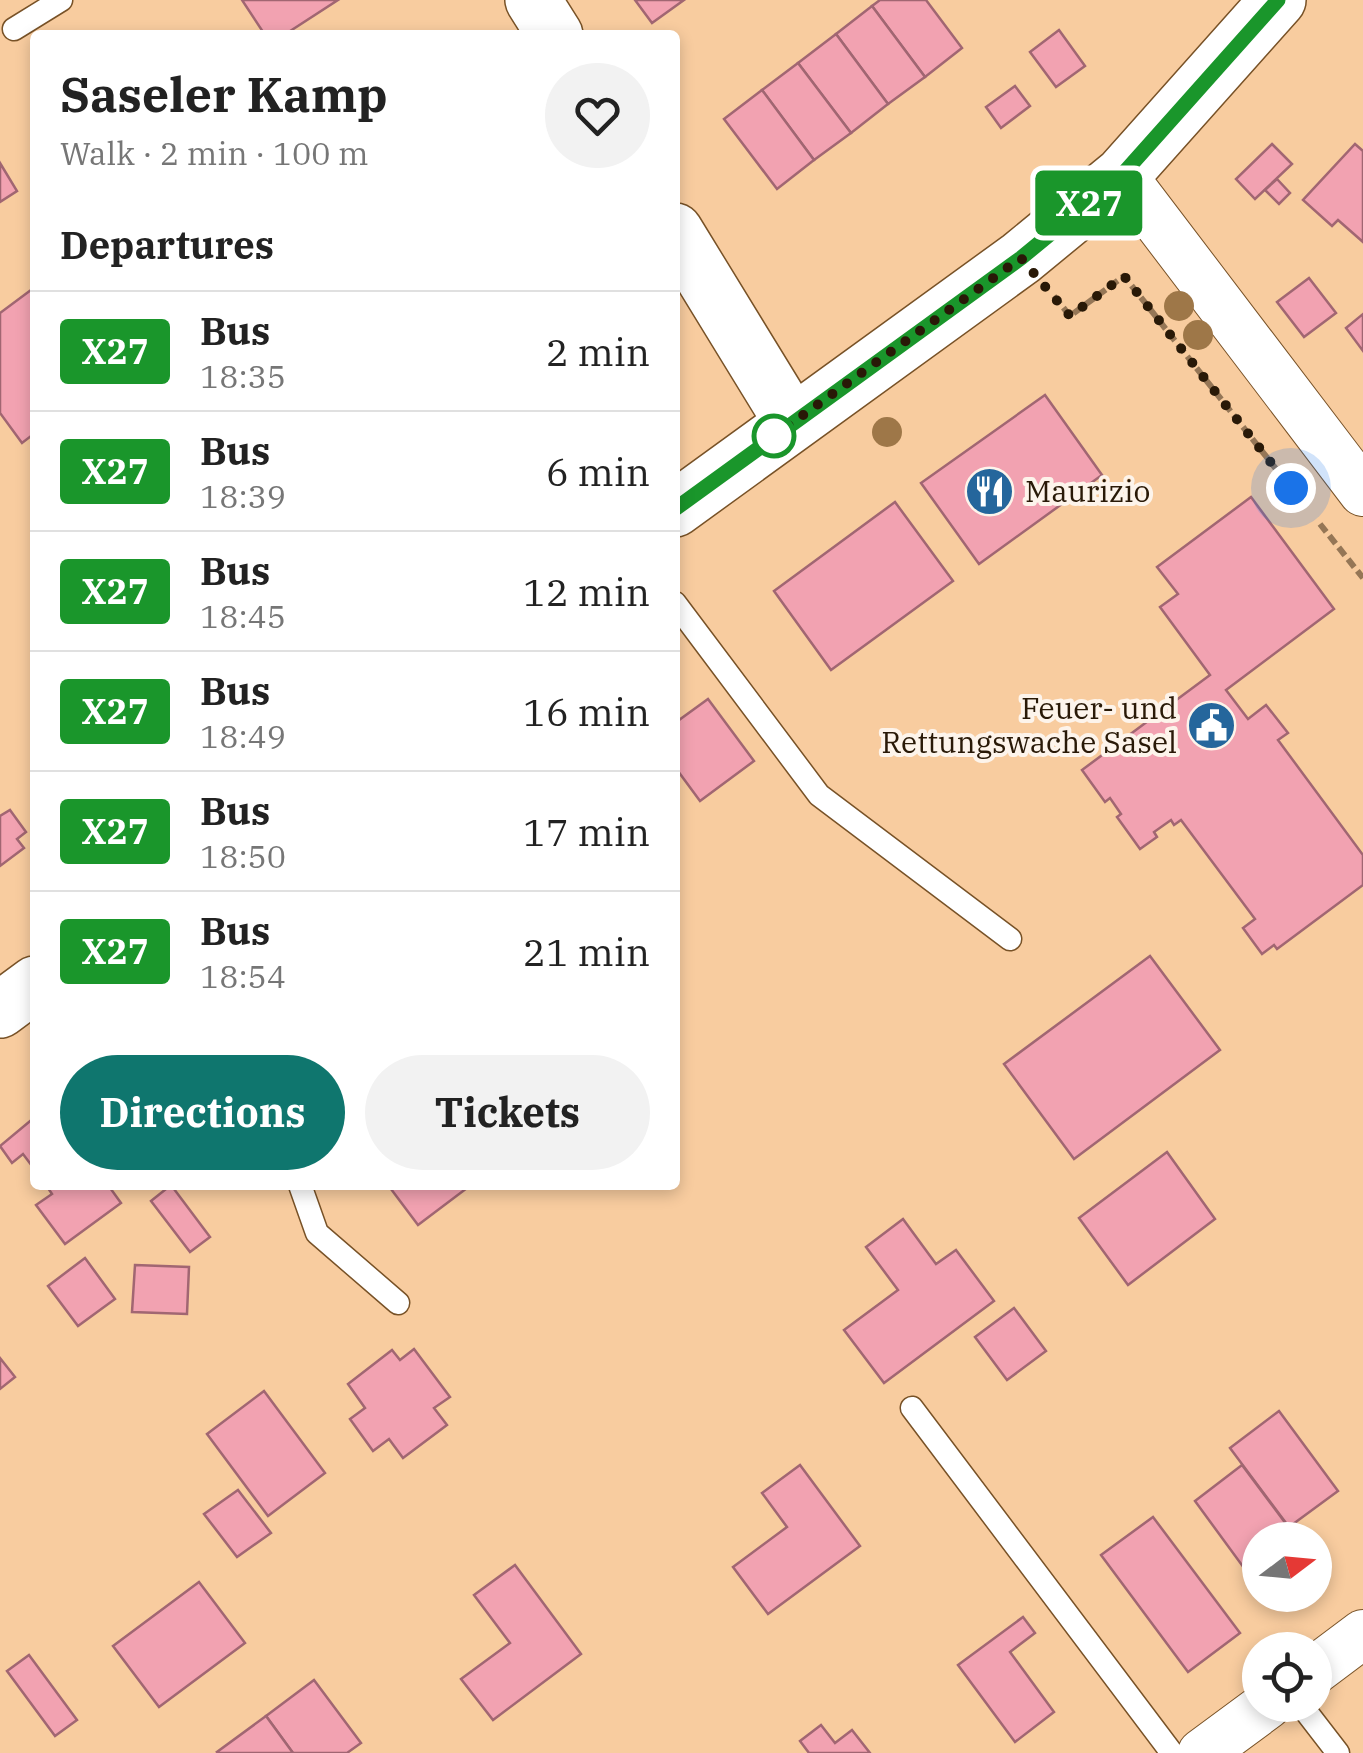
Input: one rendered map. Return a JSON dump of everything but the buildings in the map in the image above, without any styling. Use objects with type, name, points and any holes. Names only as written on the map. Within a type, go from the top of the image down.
[{"type":"street","points":[[533,0],[552,30]]},
{"type":"street","points":[[680,505],[1021,258],[1122,175],[1278,0]]},
{"type":"street","points":[[1122,175],[1363,492]]},
{"type":"street","points":[[680,239],[792,422]]},
{"type":"street","points":[[0,1010],[30,988]]},
{"type":"street","points":[[1332,1657],[1363,1634]]},
{"type":"street","points":[[1202,1753],[1244,1722]]},
{"type":"lane","points":[[14,29],[61,0]]},
{"type":"lane","points":[[680,610],[820,795],[1010,939]]},
{"type":"lane","points":[[301,1190],[317,1233],[398,1304]]},
{"type":"lane","points":[[912,1408],[1172,1753]]},
{"type":"lane","points":[[1314,1722],[1338,1753]]},
{"type":"path","points":[[1021,258],[1070,316],[1124,276],[1363,578]]},
{"type":"bus line","name":"X27","points":[[680,505],[1021,258],[1122,175],[1278,0]]},
{"type":"place","name":"Maurizio","points":[[990,492]]},
{"type":"place","name":"Feuer- und Rettungswache Sasel","points":[[1212,726]]},
{"type":"route","points":[[774,436],[1021,258],[1070,316],[1124,276],[1291,488]]}]
